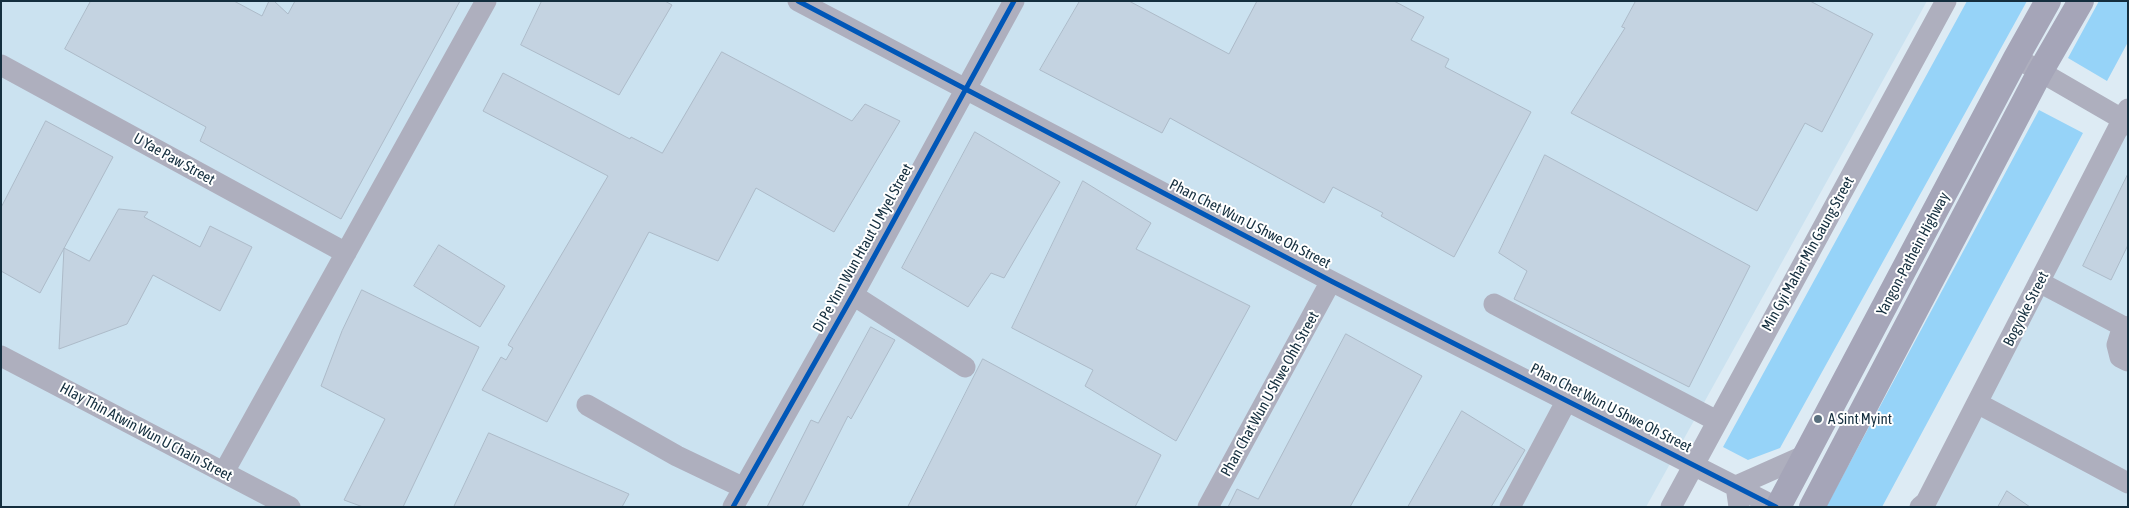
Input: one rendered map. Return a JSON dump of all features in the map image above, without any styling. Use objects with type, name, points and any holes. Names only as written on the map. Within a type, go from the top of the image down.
[{"type":"main road","name":"Yangon-Pathein Highway","points":[[1777,507],[1808,454],[2016,58],[2048,1]]},
{"type":"main road","name":"Yangon-Pathein Highway","points":[[1812,507],[2040,72],[2080,1]]},
{"type":"street","points":[[224,472],[486,1]]},
{"type":"street","name":"Phan Chet Wun U Shwe Oh Street","points":[[798,1],[1331,281],[1694,465],[1737,496],[1777,507]]},
{"type":"street","name":"Di Pe Yinn Wun Htaut U Myel Street","points":[[733,507],[853,295],[1014,1]]},
{"type":"street","name":"Min Gyi Mahar Min Gaung Street","points":[[1671,507],[1946,1]]},
{"type":"street","points":[[2016,58],[2126,118]]},
{"type":"street","name":"U Yae Paw Street","points":[[1,66],[346,253]]},
{"type":"street","name":"Bogyoke Street","points":[[1920,507],[1926,502],[2126,118]]},
{"type":"street","name":"Phan Chat Wun U Shwe Ohh Street","points":[[1208,507],[1331,281]]},
{"type":"street","points":[[2039,282],[2125,328],[2117,345],[2120,357],[2128,361]]},
{"type":"street","points":[[853,295],[965,368]]},
{"type":"street","points":[[1494,304],[1717,420]]},
{"type":"street","name":"Hlay Thin Atwin Wun U Chain Street","points":[[1,356],[290,507]]},
{"type":"street","points":[[1510,507],[1567,400]]},
{"type":"street","points":[[1977,403],[2128,483]]},
{"type":"street","points":[[586,405],[677,456],[744,488]]},
{"type":"street","points":[[1737,496],[1808,454]]},
{"type":"shaded area","points":[[1,1],[1927,1],[1646,507],[1,507]]},
{"type":"shaded area","points":[[2128,113],[2128,507],[1918,507]]},
{"type":"water","points":[[1967,1],[2027,1],[1780,448],[1748,460],[1723,447]]},
{"type":"water","points":[[2099,1],[2128,1],[2128,42],[2107,81],[2068,58]]},
{"type":"water","points":[[2039,110],[2083,133],[1882,507],[1826,507]]},
{"type":"building","points":[[91,1],[234,1],[262,16],[269,1],[274,1],[288,14],[295,1],[460,1],[341,219],[200,141],[206,127],[65,49]]},
{"type":"building","points":[[542,1],[665,1],[672,5],[619,95],[521,45]]},
{"type":"building","points":[[1080,1],[1129,1],[1229,54],[1257,1],[1394,1],[1424,17],[1411,40],[1449,59],[1445,67],[1531,112],[1454,257],[1381,216],[1383,213],[1333,187],[1324,203],[1170,118],[1162,133],[1040,70]]},
{"type":"building","points":[[1636,1],[1810,1],[1873,34],[1822,132],[1805,123],[1757,211],[1571,113],[1625,28],[1622,27]]},
{"type":"building","points":[[722,52],[852,121],[865,104],[900,121],[834,232],[756,188],[718,261],[649,232],[547,422],[482,390],[501,357],[506,360],[513,348],[508,345],[608,176],[483,111],[503,73],[630,139],[631,137],[662,153]]},
{"type":"building","points":[[46,121],[113,157],[40,293],[1,271],[1,208]]},
{"type":"building","points":[[975,132],[1060,182],[1004,278],[991,273],[968,307],[902,268]]},
{"type":"building","points":[[1545,155],[1750,266],[1689,387],[1514,299],[1527,271],[1499,253]]},
{"type":"building","points":[[2128,174],[2128,245],[2111,280],[2083,266]]},
{"type":"building","points":[[1083,181],[1151,223],[1136,249],[1250,306],[1176,441],[1085,386],[1093,370],[1012,328]]},
{"type":"building","points":[[119,209],[148,212],[144,217],[200,247],[210,226],[252,247],[220,311],[153,275],[127,324],[59,349],[64,248],[89,261]]},
{"type":"building","points":[[439,245],[505,286],[480,327],[414,286]]},
{"type":"building","points":[[362,290],[479,347],[403,507],[363,507],[344,500],[385,419],[321,386],[342,331]]},
{"type":"building","points":[[871,327],[895,340],[851,419],[848,416],[802,507],[767,507],[811,420],[818,423]]},
{"type":"building","points":[[1346,334],[1422,376],[1350,507],[1228,507],[1237,489],[1258,499]]},
{"type":"building","points":[[983,359],[1161,455],[1135,507],[908,507]]},
{"type":"building","points":[[1462,411],[1525,450],[1491,507],[1408,507]]},
{"type":"building","points":[[489,433],[629,494],[622,507],[454,507]]},
{"type":"building","points":[[2007,491],[2030,507],[1998,507]]},
{"type":"cycle path","points":[[798,1],[1331,281],[1776,507]]},
{"type":"cycle path","points":[[733,507],[853,295],[1014,1]]},
{"type":"place","name":"A Sint Myint","points":[[1818,419]]}]
